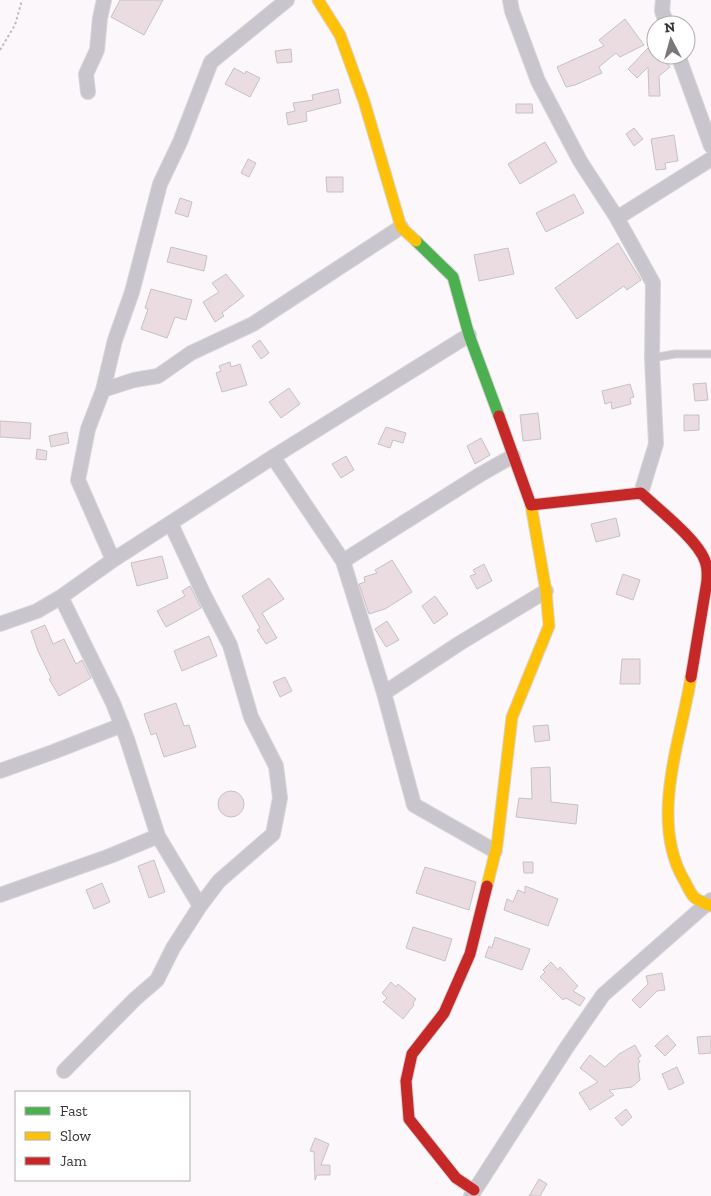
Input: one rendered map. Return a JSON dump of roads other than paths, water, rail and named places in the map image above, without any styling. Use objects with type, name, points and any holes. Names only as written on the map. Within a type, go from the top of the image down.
[{"type":"street","points":[[88,92],[86,74],[97,50],[104,0]]},
{"type":"street","points":[[113,560],[78,480],[88,429],[103,390],[115,340],[132,292],[160,184],[180,142],[211,62],[287,0]]},
{"type":"street","points":[[318,0],[340,35],[364,101],[401,227],[453,277],[469,334],[531,505],[546,591],[549,626],[512,717],[496,851],[470,954],[444,1013],[412,1054],[406,1080],[409,1119],[456,1178],[472,1193],[567,1046],[603,995],[710,903],[694,897],[677,868],[668,824],[672,763],[690,684],[707,581],[705,560],[691,540],[642,493],[531,505]]},
{"type":"street","points":[[510,0],[512,11],[538,81],[580,161],[617,218],[653,283],[652,358],[656,444],[642,493]]},
{"type":"street","points":[[663,0],[663,15]]},
{"type":"street","points":[[682,65],[711,146]]},
{"type":"street","points":[[617,218],[711,159]]},
{"type":"street","points":[[103,390],[134,380],[158,376],[191,353],[252,324],[401,227]]},
{"type":"street","points":[[0,624],[36,611],[61,597],[113,560],[469,334]]},
{"type":"street","points":[[342,561],[513,456]]},
{"type":"street","points":[[273,457],[342,561],[384,694],[414,805],[496,851]]},
{"type":"street","points":[[64,1071],[135,999],[157,980],[173,948],[200,906],[219,881],[273,834],[280,798],[276,766],[251,717],[230,645],[171,524]]},
{"type":"street","points":[[384,694],[460,643],[546,591]]},
{"type":"street","points":[[61,597],[122,724],[158,836],[200,906]]},
{"type":"street","points":[[0,770],[53,752],[122,724]]},
{"type":"street","points":[[0,895],[110,856],[158,836]]},
{"type":"lane","points":[[652,358],[674,354],[711,354]]}]
